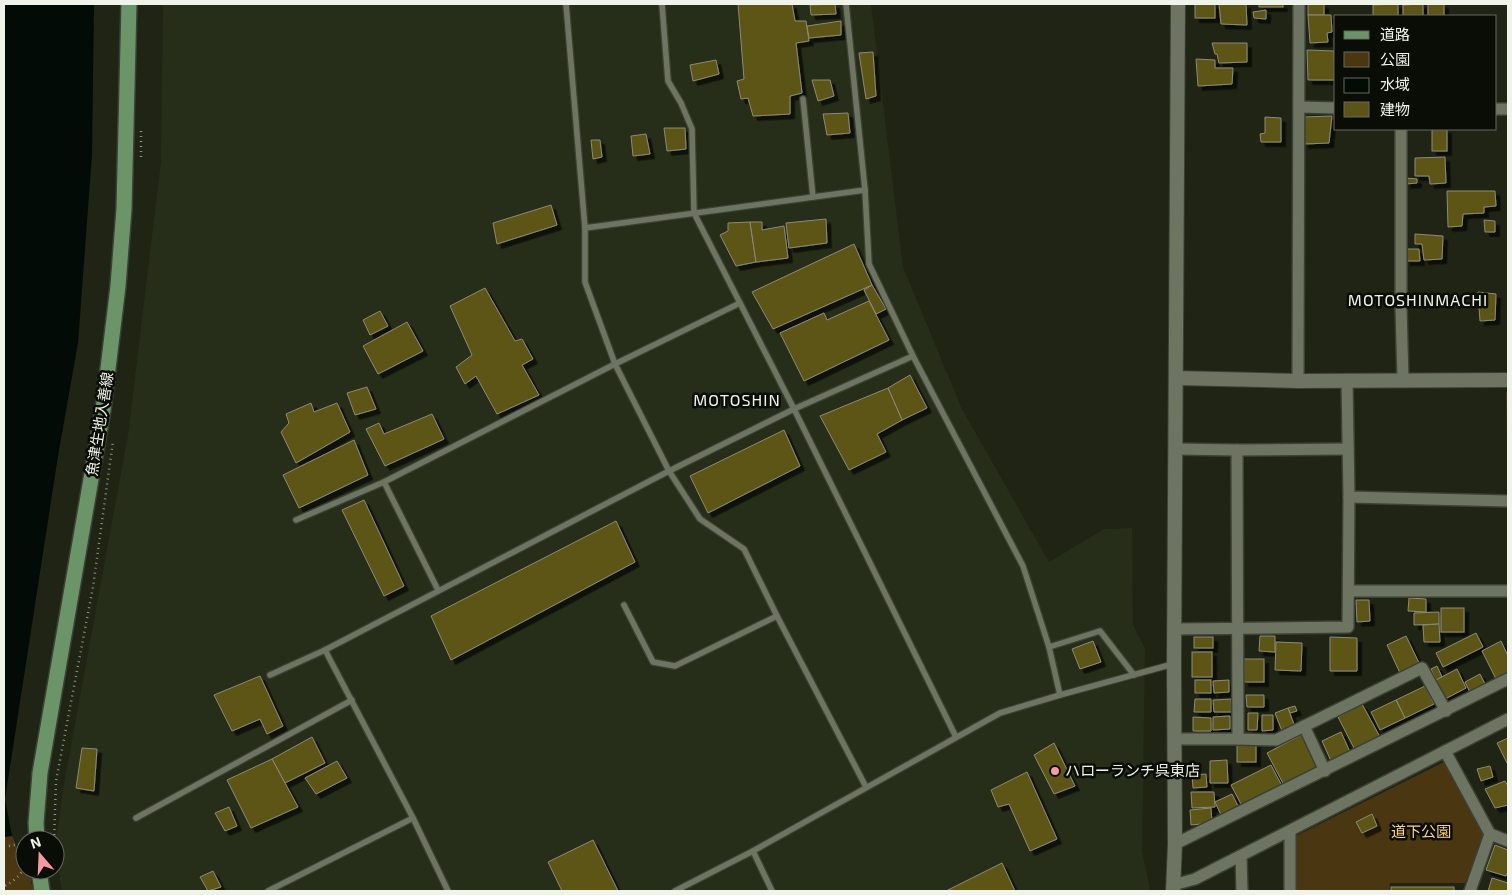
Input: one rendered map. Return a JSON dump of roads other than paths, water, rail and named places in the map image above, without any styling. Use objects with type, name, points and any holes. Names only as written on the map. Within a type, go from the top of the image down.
[{"type":"main road","name":"魚津生地入善線","points":[[36,830],[40,773],[103,410],[118,286],[124,209],[129,4]]},
{"type":"street","points":[[1178,4],[1174,664],[1175,844],[1173,888],[1241,856],[1508,719]]},
{"type":"street","points":[[1298,381],[1299,4]]},
{"type":"street","points":[[1300,107],[1334,108]]},
{"type":"street","points":[[1401,130],[1403,380]]},
{"type":"street","points":[[1176,378],[1298,381],[1508,380]]},
{"type":"street","points":[[1175,629],[1348,627],[1349,497],[1347,380]]},
{"type":"street","points":[[1176,450],[1348,449]]},
{"type":"street","points":[[1237,450],[1238,738]]},
{"type":"street","points":[[1349,497],[1508,501]]},
{"type":"street","points":[[1349,591],[1508,592]]},
{"type":"street","points":[[1174,739],[1238,738],[1276,740],[1422,668],[1446,711]]},
{"type":"street","points":[[1175,844],[1508,680]]},
{"type":"street","points":[[1304,726],[1325,771]]},
{"type":"street","points":[[1445,752],[1490,834],[1508,841]]},
{"type":"street","points":[[1290,831],[1290,891]]},
{"type":"street","points":[[1470,891],[1490,834]]},
{"type":"street","points":[[1241,856],[1242,891]]},
{"type":"lane","points":[[566,4],[585,228],[586,282],[615,364],[669,471],[700,519],[744,549],[866,787]]},
{"type":"lane","points":[[662,4],[668,81],[682,102],[692,128],[694,213],[794,409],[956,737]]},
{"type":"lane","points":[[846,4],[865,190],[869,264],[914,356],[1023,566],[1049,647],[1060,694]]},
{"type":"lane","points":[[803,99],[813,197]]},
{"type":"lane","points":[[585,228],[865,190]]},
{"type":"lane","points":[[296,520],[384,482],[615,364],[740,303]]},
{"type":"lane","points":[[270,675],[325,650],[669,471],[794,409],[914,356]]},
{"type":"lane","points":[[384,482],[438,590]]},
{"type":"lane","points":[[624,605],[653,662],[675,666],[777,616]]},
{"type":"lane","points":[[1049,647],[1100,631],[1134,675]]},
{"type":"lane","points":[[325,650],[413,818],[448,891]]},
{"type":"lane","points":[[675,891],[753,851],[1000,713],[1060,694],[1174,664]]},
{"type":"lane","points":[[136,818],[352,700]]},
{"type":"lane","points":[[268,891],[413,818]]},
{"type":"lane","points":[[753,851],[772,891]]},
{"type":"water","points":[[4,4],[94,4],[92,155],[78,343],[58,456],[5,799],[12,836],[4,837]]},
{"type":"place","name":"ハローランチ呉東店","points":[[1055,771]]},
{"type":"district","name":"MOTOSHINMACHI","points":[[1418,300]]},
{"type":"district","name":"MOTOSHIN","points":[[737,400]]},
{"type":"park label","name":"道下公園","points":[[1421,832]]}]
